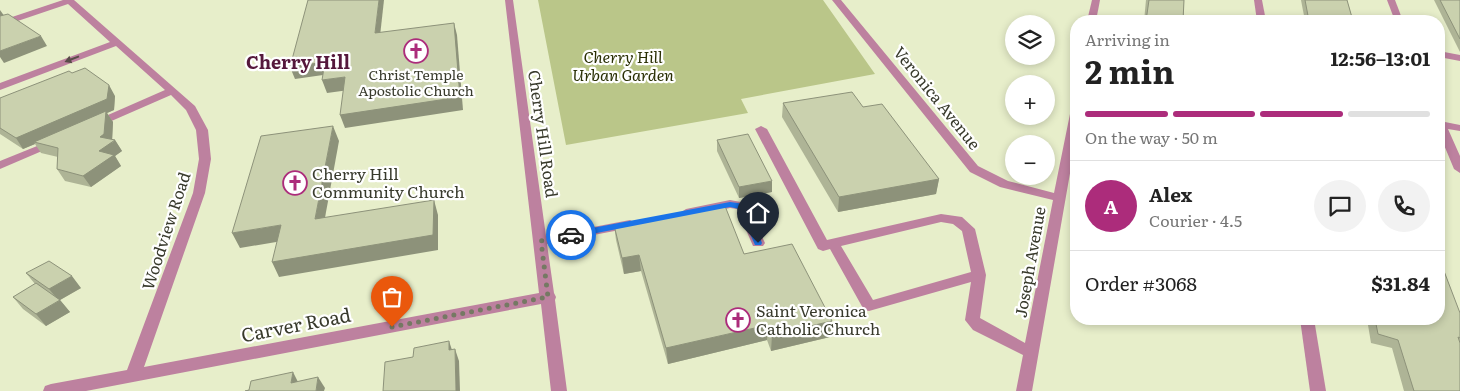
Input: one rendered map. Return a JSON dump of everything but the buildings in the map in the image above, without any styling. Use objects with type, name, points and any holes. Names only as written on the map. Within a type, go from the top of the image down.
[{"type":"street","points":[[0,24],[69,0]]},
{"type":"street","name":"Woodview Road","points":[[69,0],[191,108],[202,130],[204,159],[199,193],[133,376]]},
{"type":"street","name":"Cherry Hill Road","points":[[509,0],[559,391]]},
{"type":"street","name":"Veronica Avenue","points":[[836,0],[974,169],[1004,184],[1060,198]]},
{"type":"street","points":[[1093,15],[1096,0]]},
{"type":"street","points":[[1258,0],[1261,15]]},
{"type":"street","points":[[1391,0],[1397,15]]},
{"type":"street","points":[[0,87],[118,42]]},
{"type":"street","points":[[1445,55],[1460,58]]},
{"type":"street","points":[[81,130],[172,91]]},
{"type":"street","points":[[1445,124],[1460,128]]},
{"type":"street","points":[[761,129],[823,246],[941,218],[957,220],[968,229],[979,275],[972,320],[978,326],[1032,353]]},
{"type":"street","points":[[1445,136],[1460,169]]},
{"type":"street","points":[[0,166],[63,138]]},
{"type":"street","name":"Joseph Avenue","points":[[1024,391],[1070,142]]},
{"type":"street","points":[[674,215],[730,204],[742,206],[758,243]]},
{"type":"street","points":[[541,241],[646,221]]},
{"type":"street","points":[[833,243],[869,306],[979,275]]},
{"type":"street","name":"Carver Road","points":[[50,391],[548,297]]},
{"type":"street","points":[[1308,325],[1318,391]]},
{"type":"green space","name":"Cherry Hill Urban Garden","points":[[538,0],[823,0],[875,74],[741,99],[748,113],[566,145]]},
{"type":"way so far","points":[[392,327],[548,297],[541,241],[571,235]]},
{"type":"place","name":"Christ Temple Apostolic Church","points":[[416,51]]},
{"type":"place","name":"Cherry Hill Community Church","points":[[295,183]]},
{"type":"place","name":"Saint Veronica Catholic Church","points":[[738,320]]},
{"type":"district","name":"Cherry Hill","points":[[298,63]]},
{"type":"route","points":[[571,235],[730,204],[742,206],[758,243]]}]
